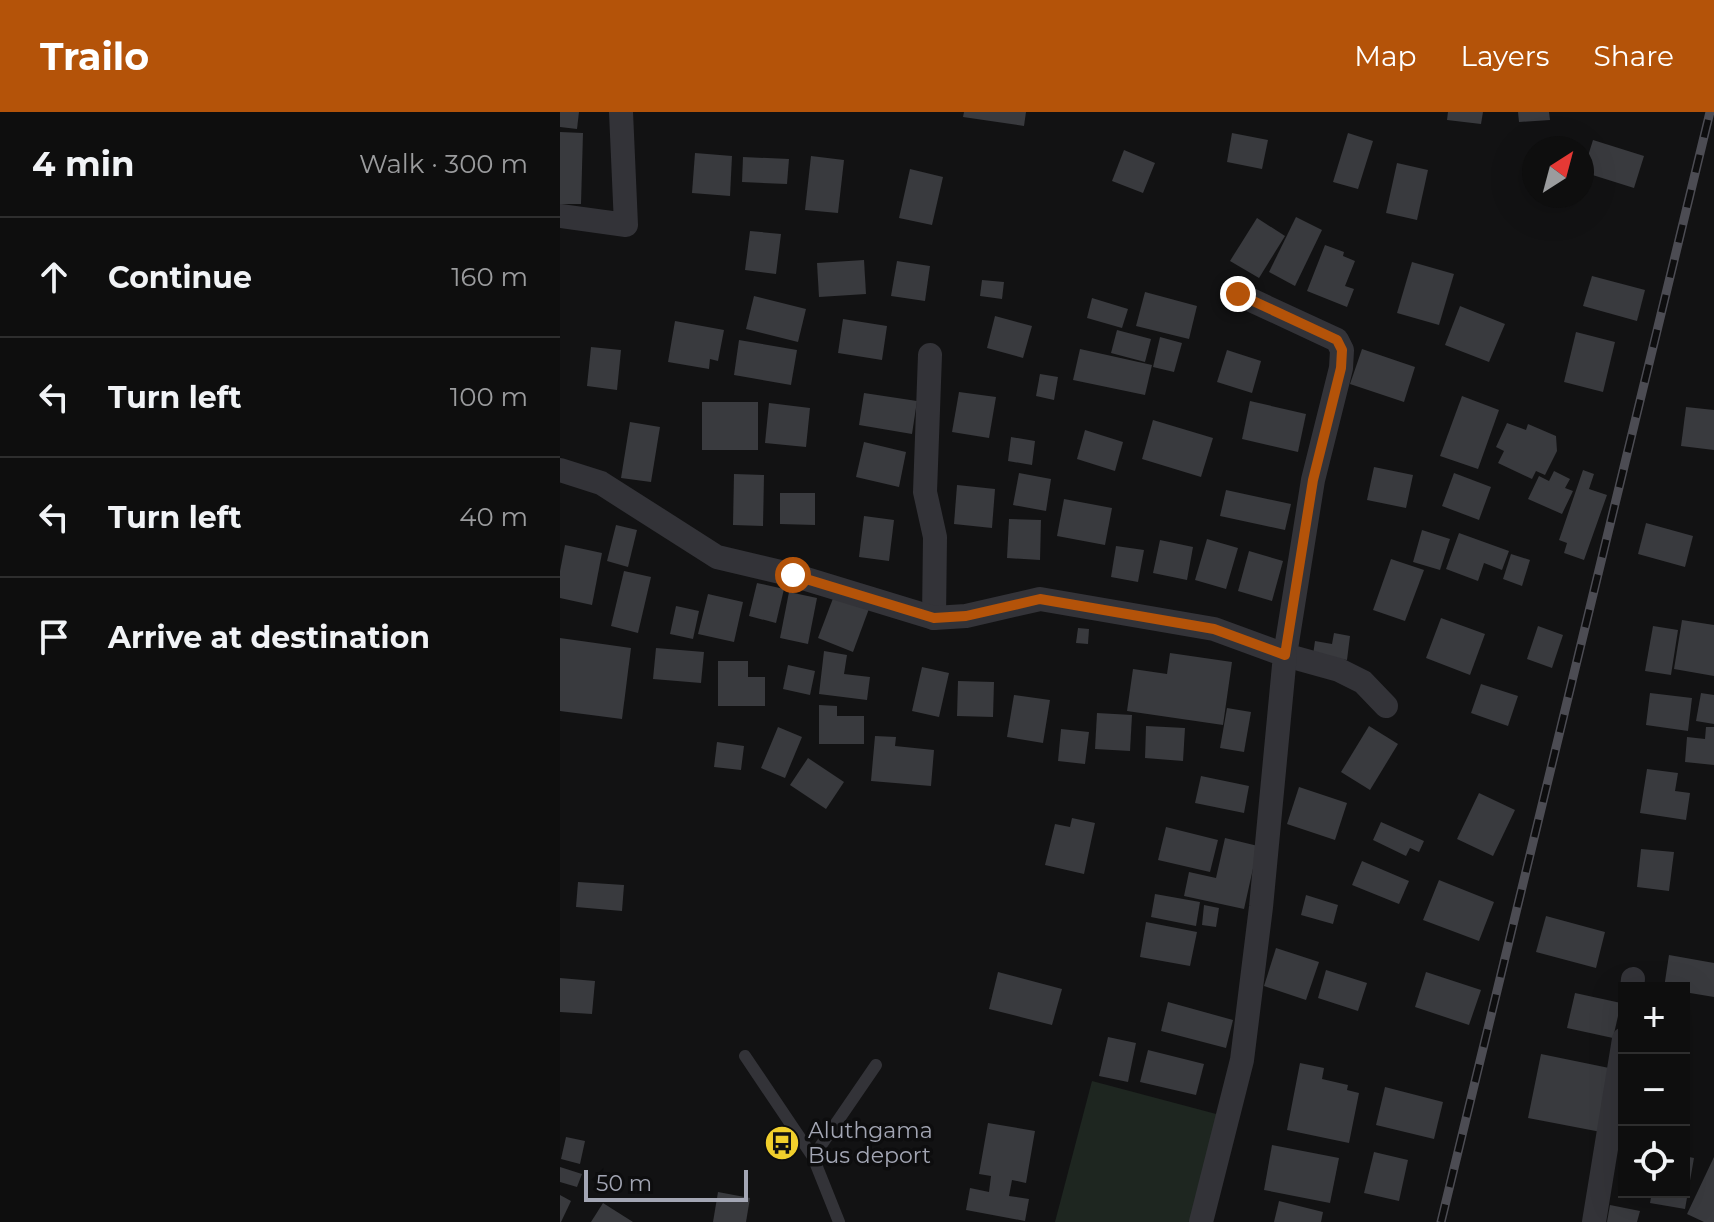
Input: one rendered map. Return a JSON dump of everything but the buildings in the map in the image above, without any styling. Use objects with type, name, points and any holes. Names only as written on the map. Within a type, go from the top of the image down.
[{"type":"street","points":[[560,216],[626,225],[621,112]]},
{"type":"street","points":[[1201,1222],[1242,1060],[1261,907],[1285,655],[1313,480],[1341,368],[1342,350],[1337,340],[1238,294]]},
{"type":"street","points":[[930,355],[925,492],[935,537],[934,618]]},
{"type":"street","points":[[560,470],[601,483],[717,557],[793,575],[934,618],[966,616],[1040,599],[1214,629],[1285,655],[1339,670],[1363,682],[1386,706]]},
{"type":"street","points":[[1594,1222],[1622,1054]]},
{"type":"lane","points":[[745,1056],[813,1157],[839,1222]]},
{"type":"lane","points":[[813,1157],[876,1065]]},
{"type":"shaded area","points":[[1092,1081],[1220,1115],[1197,1222],[1055,1222]]},
{"type":"railway","points":[[1441,1222],[1710,112]]},
{"type":"place","name":"Aluthgama Bus deport","points":[[782,1143]]},
{"type":"route","points":[[793,575],[934,618],[966,616],[1040,599],[1214,629],[1285,655],[1313,480],[1341,368],[1342,350],[1337,340],[1238,294]]}]
